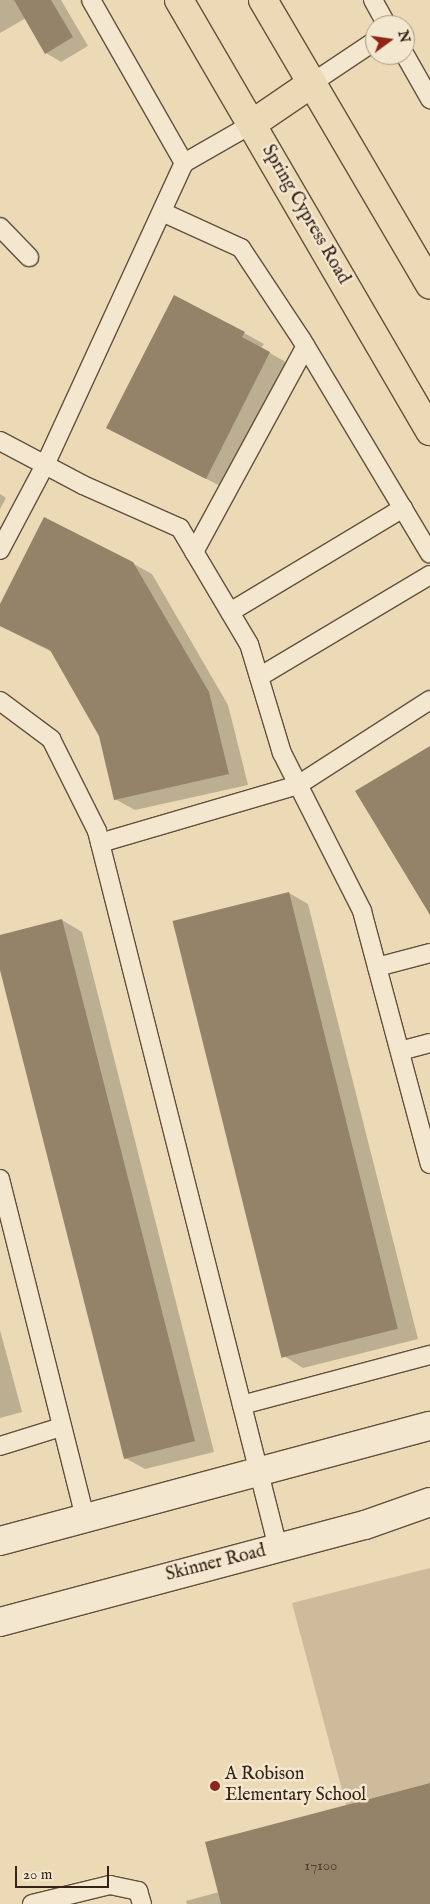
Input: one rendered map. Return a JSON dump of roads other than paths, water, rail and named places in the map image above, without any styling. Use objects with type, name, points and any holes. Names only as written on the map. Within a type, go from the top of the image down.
[{"type":"main road","name":"Spring Cypress Road","points":[[179,0],[430,431]]},
{"type":"main road","points":[[263,0],[430,285]]},
{"type":"main road","points":[[252,124],[312,83]]},
{"type":"street","points":[[0,1541],[430,1426]]},
{"type":"street","name":"Skinner Road","points":[[0,1622],[365,1525],[430,1502]]},
{"type":"lane","points":[[91,0],[184,163]]},
{"type":"lane","points":[[373,0],[381,15]]},
{"type":"lane","points":[[312,83],[365,48]]},
{"type":"lane","points":[[411,65],[430,99]]},
{"type":"lane","points":[[0,550],[46,465],[184,163],[252,124]]},
{"type":"lane","points":[[162,212],[241,248],[306,346],[430,554]]},
{"type":"lane","points":[[0,227],[30,257]]},
{"type":"lane","points":[[194,552],[306,346]]},
{"type":"lane","points":[[0,441],[46,465],[180,528],[230,612],[249,644],[282,752],[362,911],[400,1051],[426,1135],[430,1164]]},
{"type":"lane","points":[[230,612],[403,508]]},
{"type":"lane","points":[[259,677],[430,575]]},
{"type":"lane","points":[[100,843],[298,785],[430,700]]},
{"type":"lane","points":[[0,701],[51,739],[100,843],[278,1548]]},
{"type":"lane","points":[[377,967],[430,953]]},
{"type":"lane","points":[[400,1051],[430,1043]]},
{"type":"lane","points":[[0,1179],[85,1518]]},
{"type":"lane","points":[[242,1405],[430,1356]]},
{"type":"lane","points":[[0,1446],[62,1427]]},
{"type":"lane","points":[[32,1904],[53,1901],[110,1884],[138,1891],[142,1904]]},
{"type":"place","name":"A Robison Elementary School","points":[[215,1786]]}]
